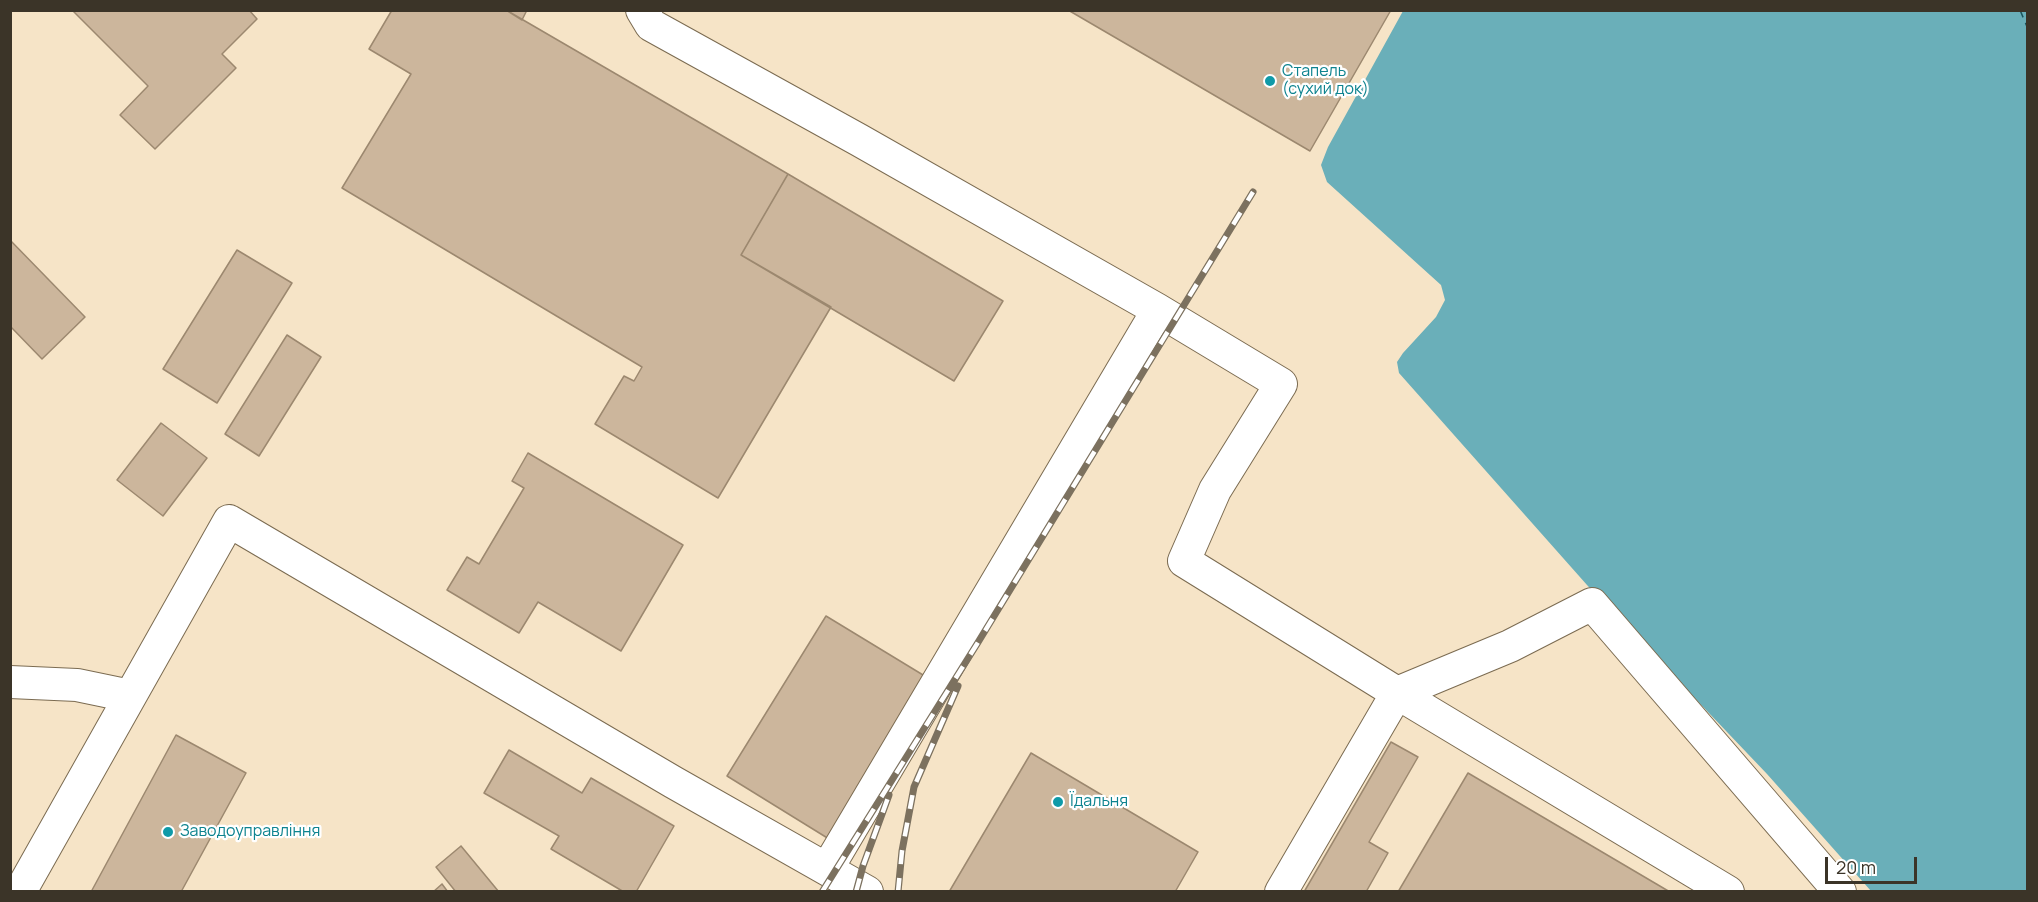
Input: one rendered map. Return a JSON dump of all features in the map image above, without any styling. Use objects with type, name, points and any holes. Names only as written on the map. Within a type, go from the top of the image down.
[{"type":"lane","points":[[642,10],[651,25],[1158,310],[1281,384],[1215,490],[1184,561],[1397,693],[1728,891]]},
{"type":"lane","points":[[827,869],[1158,310]]},
{"type":"lane","points":[[20,891],[229,521],[663,776],[867,891]]},
{"type":"lane","points":[[1281,891],[1397,693],[1510,646],[1592,604],[1840,891]]},
{"type":"lane","points":[[10,682],[77,685],[130,696]]},
{"type":"water","points":[[1403,11],[2027,11],[2027,891],[1871,891],[1767,774],[1587,585],[1399,373],[1397,362],[1436,317],[1445,300],[1441,285],[1327,182],[1321,165],[1328,147]]},
{"type":"building","points":[[72,10],[249,10],[257,19],[222,54],[236,68],[155,149],[120,115],[148,86]]},
{"type":"building","points":[[392,10],[506,10],[788,174],[741,255],[831,307],[718,498],[595,424],[624,376],[634,381],[642,367],[342,188],[411,74],[369,49]]},
{"type":"building","points":[[506,10],[527,10],[522,20]]},
{"type":"building","name":"Стапель (сухий док)","points":[[1068,10],[1391,10],[1310,151]]},
{"type":"building","points":[[788,174],[1003,301],[954,381],[741,255]]},
{"type":"building","points":[[10,240],[85,317],[42,359],[10,326]]},
{"type":"building","points":[[237,250],[292,283],[217,403],[163,369]]},
{"type":"building","points":[[287,335],[321,357],[259,456],[225,434]]},
{"type":"building","points":[[161,423],[207,458],[163,516],[117,480]]},
{"type":"building","points":[[528,453],[683,545],[621,651],[538,602],[519,633],[447,590],[467,557],[479,564],[524,488],[512,481]]},
{"type":"building","points":[[826,616],[928,678],[829,839],[727,776]]},
{"type":"building","name":"Заводоуправління","points":[[176,735],[246,773],[181,892],[91,892]]},
{"type":"building","points":[[1391,742],[1418,757],[1369,842],[1388,853],[1366,892],[1304,892]]},
{"type":"building","points":[[509,750],[582,793],[591,778],[674,826],[636,892],[624,892],[551,849],[559,836],[484,793]]},
{"type":"building","name":"Їдальня","points":[[1031,753],[1198,852],[1175,892],[949,892]]},
{"type":"building","points":[[1468,773],[1670,892],[1398,892]]},
{"type":"building","points":[[461,846],[499,892],[456,892],[436,867]]},
{"type":"building","points":[[442,884],[448,892],[433,892]]},
{"type":"ferry route","points":[[2020,10],[2028,29]]},
{"type":"railway","points":[[822,892],[977,644],[1253,192]]},
{"type":"railway","points":[[898,892],[902,851],[914,787],[958,686]]},
{"type":"railway","points":[[856,892],[889,795]]},
{"type":"place","name":"Стапель (сухий док)","points":[[1270,81]]},
{"type":"place","name":"Їдальня","points":[[1058,802]]},
{"type":"place","name":"Заводоуправління","points":[[168,832]]}]
